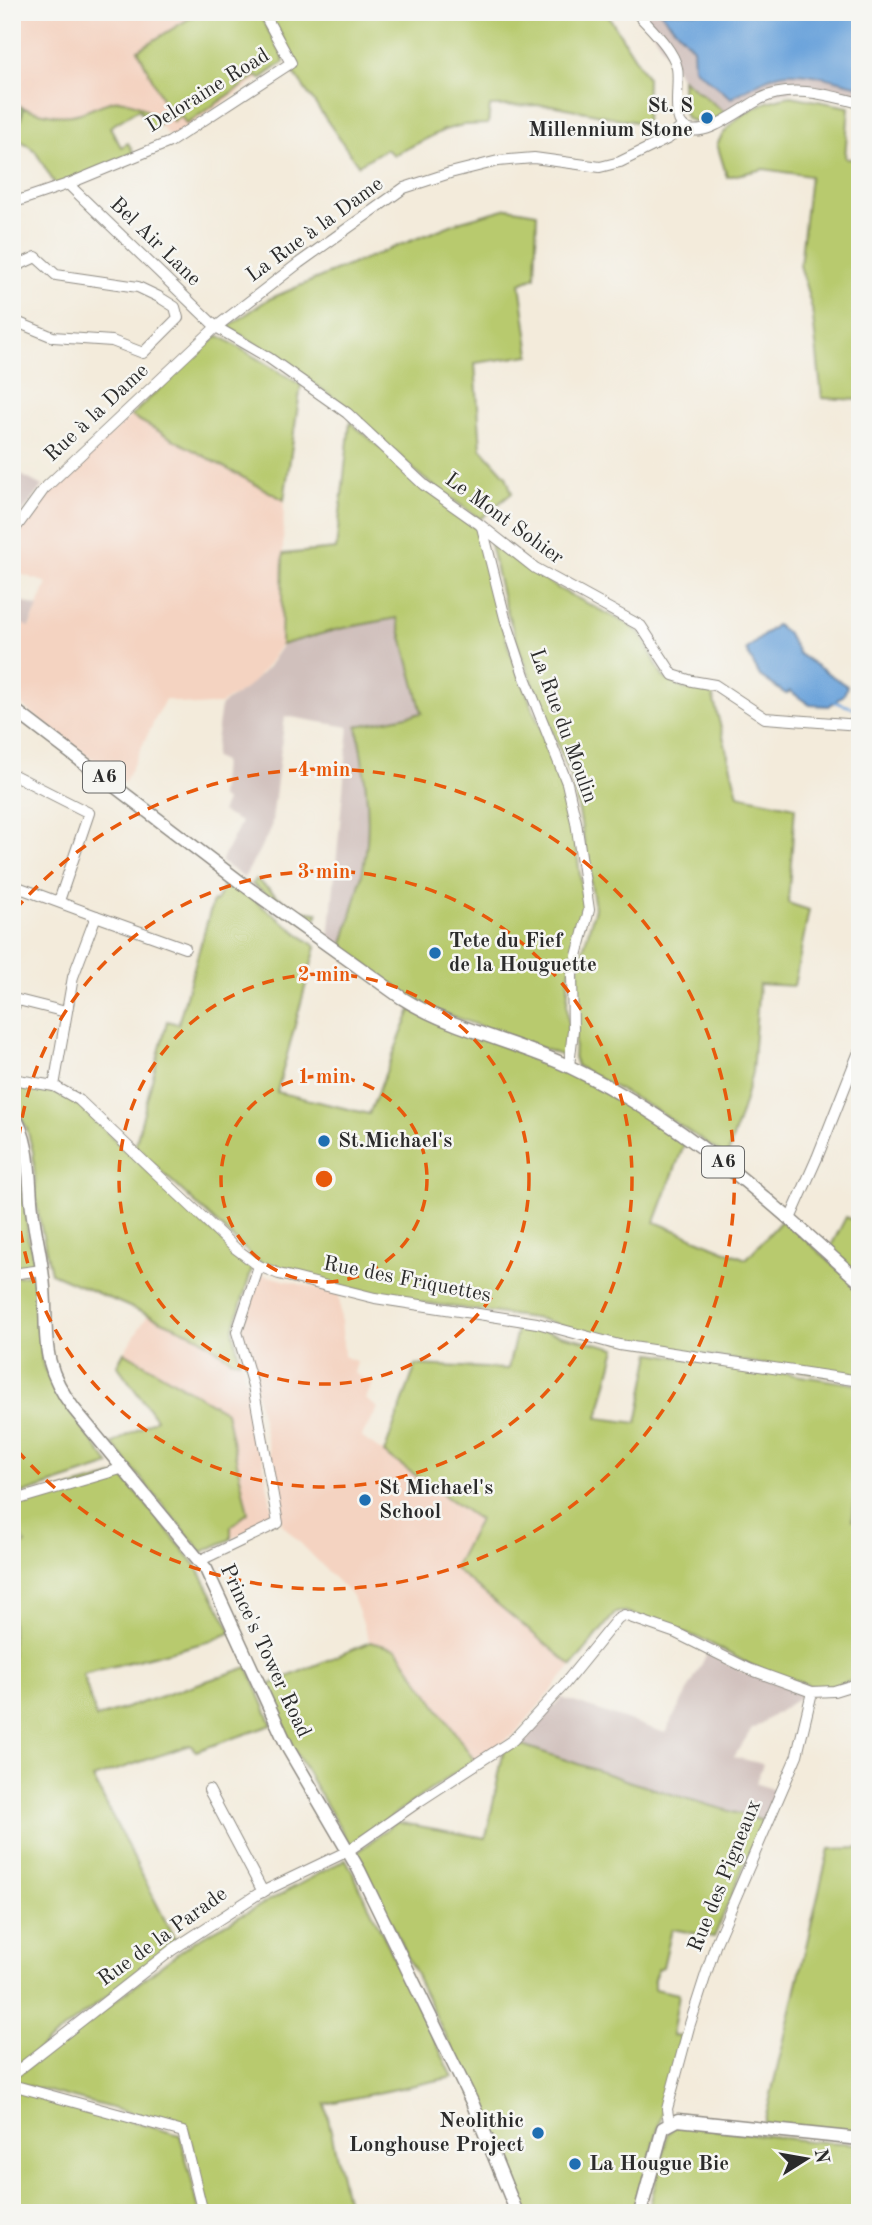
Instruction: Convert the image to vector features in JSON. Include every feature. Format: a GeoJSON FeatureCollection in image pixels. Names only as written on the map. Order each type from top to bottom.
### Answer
{"type":"FeatureCollection","features":[{"type":"Feature","properties":{"kind":"main road","name":"A6"},"geometry":{"type":"LineString","coordinates":[[12,708],[244,885],[408,1002],[569,1066],[672,1125],[715,1155],[860,1282]]}},
{"type":"Feature","properties":{"kind":"main road","name":"Prince's Tower Road"},"geometry":{"type":"LineString","coordinates":[[12,1112],[24,1138],[27,1154],[33,1223],[42,1270],[47,1359],[53,1375],[61,1392],[74,1409],[201,1560],[289,1750],[348,1851],[472,2102],[517,2213]]}},
{"type":"Feature","properties":{"kind":"main road"},"geometry":{"type":"LineString","coordinates":[[640,2213],[663,2128],[669,2123],[678,2120],[860,2139]]}},
{"type":"Feature","properties":{"kind":"street","name":"Deloraine Road"},"geometry":{"type":"LineString","coordinates":[[12,203],[68,184],[170,142],[291,63],[263,12]]}},
{"type":"Feature","properties":{"kind":"street"},"geometry":{"type":"LineString","coordinates":[[636,12],[670,53],[677,67],[677,117],[683,127],[690,130],[708,129],[762,98],[780,93],[799,91],[860,103]]}},
{"type":"Feature","properties":{"kind":"street","name":"La Rue à la Dame"},"geometry":{"type":"LineString","coordinates":[[216,327],[299,263],[404,188],[498,161],[534,158],[600,167],[620,162],[669,138],[683,127]]}},
{"type":"Feature","properties":{"kind":"street","name":"Bel Air Lane"},"geometry":{"type":"LineString","coordinates":[[68,184],[216,327]]}},
{"type":"Feature","properties":{"kind":"street"},"geometry":{"type":"LineString","coordinates":[[12,268],[36,257],[56,275],[138,287],[175,307],[178,318],[143,353],[113,341],[53,337],[12,320]]}},
{"type":"Feature","properties":{"kind":"street","name":"Le Mont Sohier"},"geometry":{"type":"LineString","coordinates":[[216,327],[269,358],[329,399],[424,485],[535,568],[641,626],[663,664],[673,675],[715,685],[765,718],[860,725]]}},
{"type":"Feature","properties":{"kind":"street","name":"Rue à la Dame"},"geometry":{"type":"LineString","coordinates":[[12,533],[44,489],[216,327]]}},
{"type":"Feature","properties":{"kind":"street","name":"La Rue du Moulin"},"geometry":{"type":"LineString","coordinates":[[482,526],[509,629],[524,675],[568,783],[576,822],[589,910],[572,975],[573,1030],[569,1066]]}},
{"type":"Feature","properties":{"kind":"street"},"geometry":{"type":"LineString","coordinates":[[12,774],[89,813],[59,901]]}},
{"type":"Feature","properties":{"kind":"street"},"geometry":{"type":"LineString","coordinates":[[12,885],[185,948]]}},
{"type":"Feature","properties":{"kind":"street"},"geometry":{"type":"LineString","coordinates":[[54,1086],[73,977],[96,916]]}},
{"type":"Feature","properties":{"kind":"street"},"geometry":{"type":"LineString","coordinates":[[12,1010],[18,1000],[66,1012]]}},
{"type":"Feature","properties":{"kind":"street"},"geometry":{"type":"LineString","coordinates":[[790,1219],[860,1049]]}},
{"type":"Feature","properties":{"kind":"street","name":"Rue des Friquettes"},"geometry":{"type":"LineString","coordinates":[[12,1079],[54,1086],[79,1100],[234,1248],[259,1266],[279,1274],[375,1298],[537,1323],[619,1345],[860,1381]]}},
{"type":"Feature","properties":{"kind":"street"},"geometry":{"type":"LineString","coordinates":[[201,1560],[278,1522],[253,1386],[237,1332],[259,1266]]}},
{"type":"Feature","properties":{"kind":"street"},"geometry":{"type":"LineString","coordinates":[[12,1274],[42,1270]]}},
{"type":"Feature","properties":{"kind":"street"},"geometry":{"type":"LineString","coordinates":[[12,1501],[124,1468]]}},
{"type":"Feature","properties":{"kind":"street","name":"Rue de la Parade"},"geometry":{"type":"LineString","coordinates":[[12,2075],[172,1950],[263,1892],[348,1851],[513,1740],[562,1687],[618,1618],[624,1615],[676,1633],[749,1669],[812,1692]]}},
{"type":"Feature","properties":{"kind":"street"},"geometry":{"type":"LineString","coordinates":[[812,1692],[834,1691],[860,1683]]}},
{"type":"Feature","properties":{"kind":"street","name":"Rue des Pigneaux"},"geometry":{"type":"LineString","coordinates":[[669,2123],[667,2109],[673,2085],[716,1943],[797,1755],[812,1692]]}},
{"type":"Feature","properties":{"kind":"street"},"geometry":{"type":"LineString","coordinates":[[209,1790],[263,1892]]}},
{"type":"Feature","properties":{"kind":"street"},"geometry":{"type":"LineString","coordinates":[[12,2085],[183,2132],[203,2213]]}},
{"type":"Feature","properties":{"kind":"shaded area"},"geometry":{"type":"Polygon","coordinates":[[[12,12],[258,12],[284,62],[173,137],[160,125],[152,130],[139,109],[110,127],[121,147],[128,143],[134,153],[56,186],[35,151],[15,136],[24,108],[12,102],[12,12]]]}},
{"type":"Feature","properties":{"kind":"shaded area"},"geometry":{"type":"Polygon","coordinates":[[[640,12],[860,12],[860,100],[807,89],[757,97],[726,113],[682,79],[640,12]]]}},
{"type":"Feature","properties":{"kind":"shaded area"},"geometry":{"type":"Polygon","coordinates":[[[131,416],[284,500],[281,645],[247,688],[220,704],[197,706],[165,699],[124,783],[12,698],[12,620],[30,626],[47,583],[12,571],[12,539],[44,495],[131,416]]]}},
{"type":"Feature","properties":{"kind":"shaded area"},"geometry":{"type":"Polygon","coordinates":[[[12,470],[42,486],[12,527],[12,470]]]}},
{"type":"Feature","properties":{"kind":"shaded area"},"geometry":{"type":"Polygon","coordinates":[[[12,597],[38,607],[29,627],[12,620],[12,597]]]}},
{"type":"Feature","properties":{"kind":"shaded area"},"geometry":{"type":"Polygon","coordinates":[[[398,618],[422,714],[366,789],[367,842],[342,948],[329,939],[349,727],[285,716],[271,829],[244,878],[221,862],[241,822],[221,812],[226,801],[220,797],[223,761],[214,757],[221,705],[245,689],[267,668],[283,644],[339,629],[398,618]]]}},
{"type":"Feature","properties":{"kind":"shaded area","name":"St Michael's School"},"geometry":{"type":"Polygon","coordinates":[[[260,1274],[339,1294],[344,1356],[357,1362],[354,1373],[373,1384],[365,1399],[378,1408],[361,1437],[480,1520],[454,1568],[572,1666],[514,1735],[474,1760],[397,1649],[370,1642],[353,1597],[282,1524],[255,1386],[241,1333],[260,1274]]]}},
{"type":"Feature","properties":{"kind":"shaded area"},"geometry":{"type":"Polygon","coordinates":[[[148,1315],[199,1337],[232,1360],[240,1361],[250,1394],[274,1519],[231,1539],[226,1412],[124,1352],[148,1315]]]}},
{"type":"Feature","properties":{"kind":"shaded area"},"geometry":{"type":"Polygon","coordinates":[[[707,1654],[745,1673],[804,1692],[751,1730],[734,1757],[763,1764],[756,1783],[776,1791],[763,1821],[634,1783],[516,1743],[562,1698],[665,1733],[707,1654]]]}},
{"type":"Feature","properties":{"kind":"green space"},"geometry":{"type":"Polygon","coordinates":[[[200,12],[258,12],[284,62],[260,79],[257,76],[186,124],[181,116],[173,122],[138,50],[200,12]]]}},
{"type":"Feature","properties":{"kind":"green space"},"geometry":{"type":"Polygon","coordinates":[[[268,12],[606,12],[647,77],[646,124],[551,105],[490,106],[488,124],[463,125],[444,130],[394,155],[386,149],[358,165],[291,69],[298,64],[268,12]]]}},
{"type":"Feature","properties":{"kind":"green space"},"geometry":{"type":"Polygon","coordinates":[[[682,79],[726,113],[704,125],[687,119],[683,111],[682,79]]]}},
{"type":"Feature","properties":{"kind":"green space"},"geometry":{"type":"Polygon","coordinates":[[[791,96],[849,107],[845,158],[860,161],[860,400],[822,398],[812,309],[800,265],[810,176],[764,169],[727,177],[717,144],[730,125],[748,111],[791,96]]]}},
{"type":"Feature","properties":{"kind":"green space"},"geometry":{"type":"Polygon","coordinates":[[[118,100],[142,107],[159,124],[152,130],[139,109],[110,127],[121,147],[128,143],[134,153],[56,186],[35,151],[15,136],[24,108],[63,116],[78,114],[118,100]]]}},
{"type":"Feature","properties":{"kind":"green space"},"geometry":{"type":"Polygon","coordinates":[[[12,102],[24,108],[15,136],[12,135],[12,102]]]}},
{"type":"Feature","properties":{"kind":"green space"},"geometry":{"type":"Polygon","coordinates":[[[508,208],[537,213],[535,277],[520,283],[530,355],[475,363],[481,448],[506,476],[512,493],[480,519],[423,478],[349,409],[282,361],[228,327],[267,300],[337,270],[461,221],[508,208]]]}},
{"type":"Feature","properties":{"kind":"green space"},"geometry":{"type":"Polygon","coordinates":[[[220,336],[301,385],[284,500],[131,416],[212,338],[220,336]]]}},
{"type":"Feature","properties":{"kind":"green space"},"geometry":{"type":"Polygon","coordinates":[[[350,422],[477,528],[509,649],[564,786],[573,821],[584,906],[569,974],[569,1035],[563,1056],[421,1005],[342,948],[360,882],[368,827],[364,769],[357,726],[422,713],[397,618],[339,629],[281,645],[283,554],[336,549],[350,422]]]}},
{"type":"Feature","properties":{"kind":"green space"},"geometry":{"type":"Polygon","coordinates":[[[489,539],[557,588],[626,623],[641,634],[663,677],[684,689],[711,689],[738,795],[795,807],[788,903],[809,910],[794,986],[759,984],[752,1072],[727,1157],[661,1113],[577,1066],[574,1059],[579,964],[595,908],[571,777],[521,654],[503,599],[489,539]]]}},
{"type":"Feature","properties":{"kind":"green space"},"geometry":{"type":"Polygon","coordinates":[[[226,879],[316,947],[277,1092],[369,1114],[411,1010],[566,1071],[670,1130],[685,1142],[655,1222],[746,1259],[783,1219],[860,1289],[860,1380],[600,1337],[540,1319],[375,1296],[265,1266],[251,1255],[135,1147],[167,1021],[178,1024],[213,901],[216,902],[226,879]]]}},
{"type":"Feature","properties":{"kind":"green space"},"geometry":{"type":"Polygon","coordinates":[[[256,879],[292,906],[318,913],[312,927],[252,884],[256,879]]]}},
{"type":"Feature","properties":{"kind":"green space"},"geometry":{"type":"Polygon","coordinates":[[[12,1086],[57,1093],[76,1103],[252,1269],[233,1330],[240,1361],[232,1360],[199,1337],[51,1273],[37,1209],[33,1152],[27,1129],[12,1099],[12,1086]]]}},
{"type":"Feature","properties":{"kind":"green space"},"geometry":{"type":"Polygon","coordinates":[[[12,1180],[24,1183],[28,1237],[35,1264],[31,1269],[12,1272],[12,1180]]]}},
{"type":"Feature","properties":{"kind":"green space"},"geometry":{"type":"Polygon","coordinates":[[[846,1217],[860,1223],[860,1276],[830,1248],[846,1217]]]}},
{"type":"Feature","properties":{"kind":"green space"},"geometry":{"type":"Polygon","coordinates":[[[31,1274],[38,1279],[42,1361],[52,1387],[110,1465],[12,1497],[12,1277],[31,1274]]]}},
{"type":"Feature","properties":{"kind":"green space"},"geometry":{"type":"Polygon","coordinates":[[[518,1325],[616,1348],[598,1418],[637,1423],[651,1353],[860,1385],[860,1466],[852,1520],[860,1522],[860,1678],[834,1686],[814,1687],[752,1666],[702,1639],[626,1612],[616,1612],[572,1666],[454,1568],[479,1520],[384,1453],[416,1365],[508,1369],[518,1325]]]}},
{"type":"Feature","properties":{"kind":"green space"},"geometry":{"type":"Polygon","coordinates":[[[124,1352],[226,1412],[248,1513],[231,1526],[231,1539],[202,1552],[112,1444],[156,1419],[117,1365],[124,1352]]]}},
{"type":"Feature","properties":{"kind":"green space"},"geometry":{"type":"Polygon","coordinates":[[[121,1474],[196,1565],[232,1632],[211,1641],[83,1674],[96,1718],[248,1667],[272,1725],[196,1751],[190,1745],[93,1778],[176,1942],[12,2070],[12,1550],[25,1544],[12,1514],[12,1504],[121,1474]]]}},
{"type":"Feature","properties":{"kind":"green space"},"geometry":{"type":"Polygon","coordinates":[[[370,1642],[397,1649],[474,1760],[350,1845],[293,1748],[266,1686],[370,1642]]]}},
{"type":"Feature","properties":{"kind":"green space"},"geometry":{"type":"Polygon","coordinates":[[[516,1743],[634,1783],[763,1821],[714,1937],[672,1929],[663,1967],[658,1969],[654,1979],[654,1989],[679,1994],[672,2035],[682,2036],[636,2213],[521,2213],[475,2098],[357,1852],[396,1822],[486,1838],[504,1749],[516,1743]]]}},
{"type":"Feature","properties":{"kind":"green space"},"geometry":{"type":"Polygon","coordinates":[[[860,1848],[860,2133],[764,2124],[829,1849],[860,1848]]]}},
{"type":"Feature","properties":{"kind":"green space"},"geometry":{"type":"Polygon","coordinates":[[[346,1859],[453,2077],[325,2104],[349,2213],[209,2213],[187,2128],[17,2083],[16,2076],[194,1941],[346,1859]]]}},
{"type":"Feature","properties":{"kind":"green space"},"geometry":{"type":"Polygon","coordinates":[[[12,2088],[180,2135],[200,2213],[12,2213],[12,2088]]]}},
{"type":"Feature","properties":{"kind":"green space"},"geometry":{"type":"Polygon","coordinates":[[[676,2126],[809,2141],[860,2144],[860,2213],[648,2213],[668,2133],[676,2126]]]}},
{"type":"Feature","properties":{"kind":"water"},"geometry":{"type":"Polygon","coordinates":[[[660,12],[860,12],[860,86],[815,75],[788,73],[766,79],[731,98],[694,68],[693,48],[660,12]]]}},
{"type":"Feature","properties":{"kind":"water"},"geometry":{"type":"Polygon","coordinates":[[[776,625],[787,633],[799,654],[847,686],[844,695],[829,706],[810,705],[790,691],[786,694],[760,676],[746,650],[776,625]]]}},
{"type":"Feature","properties":{"kind":"waterway"},"geometry":{"type":"LineString","coordinates":[[835,702],[860,710]]}},
{"type":"Feature","properties":{"kind":"place","name":"St. S Millennium Stone"},"geometry":{"type":"Point","coordinates":[707,118]}},
{"type":"Feature","properties":{"kind":"place","name":"Tete du Fief de la Houguette"},"geometry":{"type":"Point","coordinates":[435,953]}},
{"type":"Feature","properties":{"kind":"place","name":"St.Michael's"},"geometry":{"type":"Point","coordinates":[324,1141]}},
{"type":"Feature","properties":{"kind":"place","name":"St Michael's School"},"geometry":{"type":"Point","coordinates":[365,1500]}},
{"type":"Feature","properties":{"kind":"place","name":"Neolithic Longhouse Project"},"geometry":{"type":"Point","coordinates":[538,2133]}},
{"type":"Feature","properties":{"kind":"place","name":"La Hougue Bie"},"geometry":{"type":"Point","coordinates":[575,2164]}}]}
